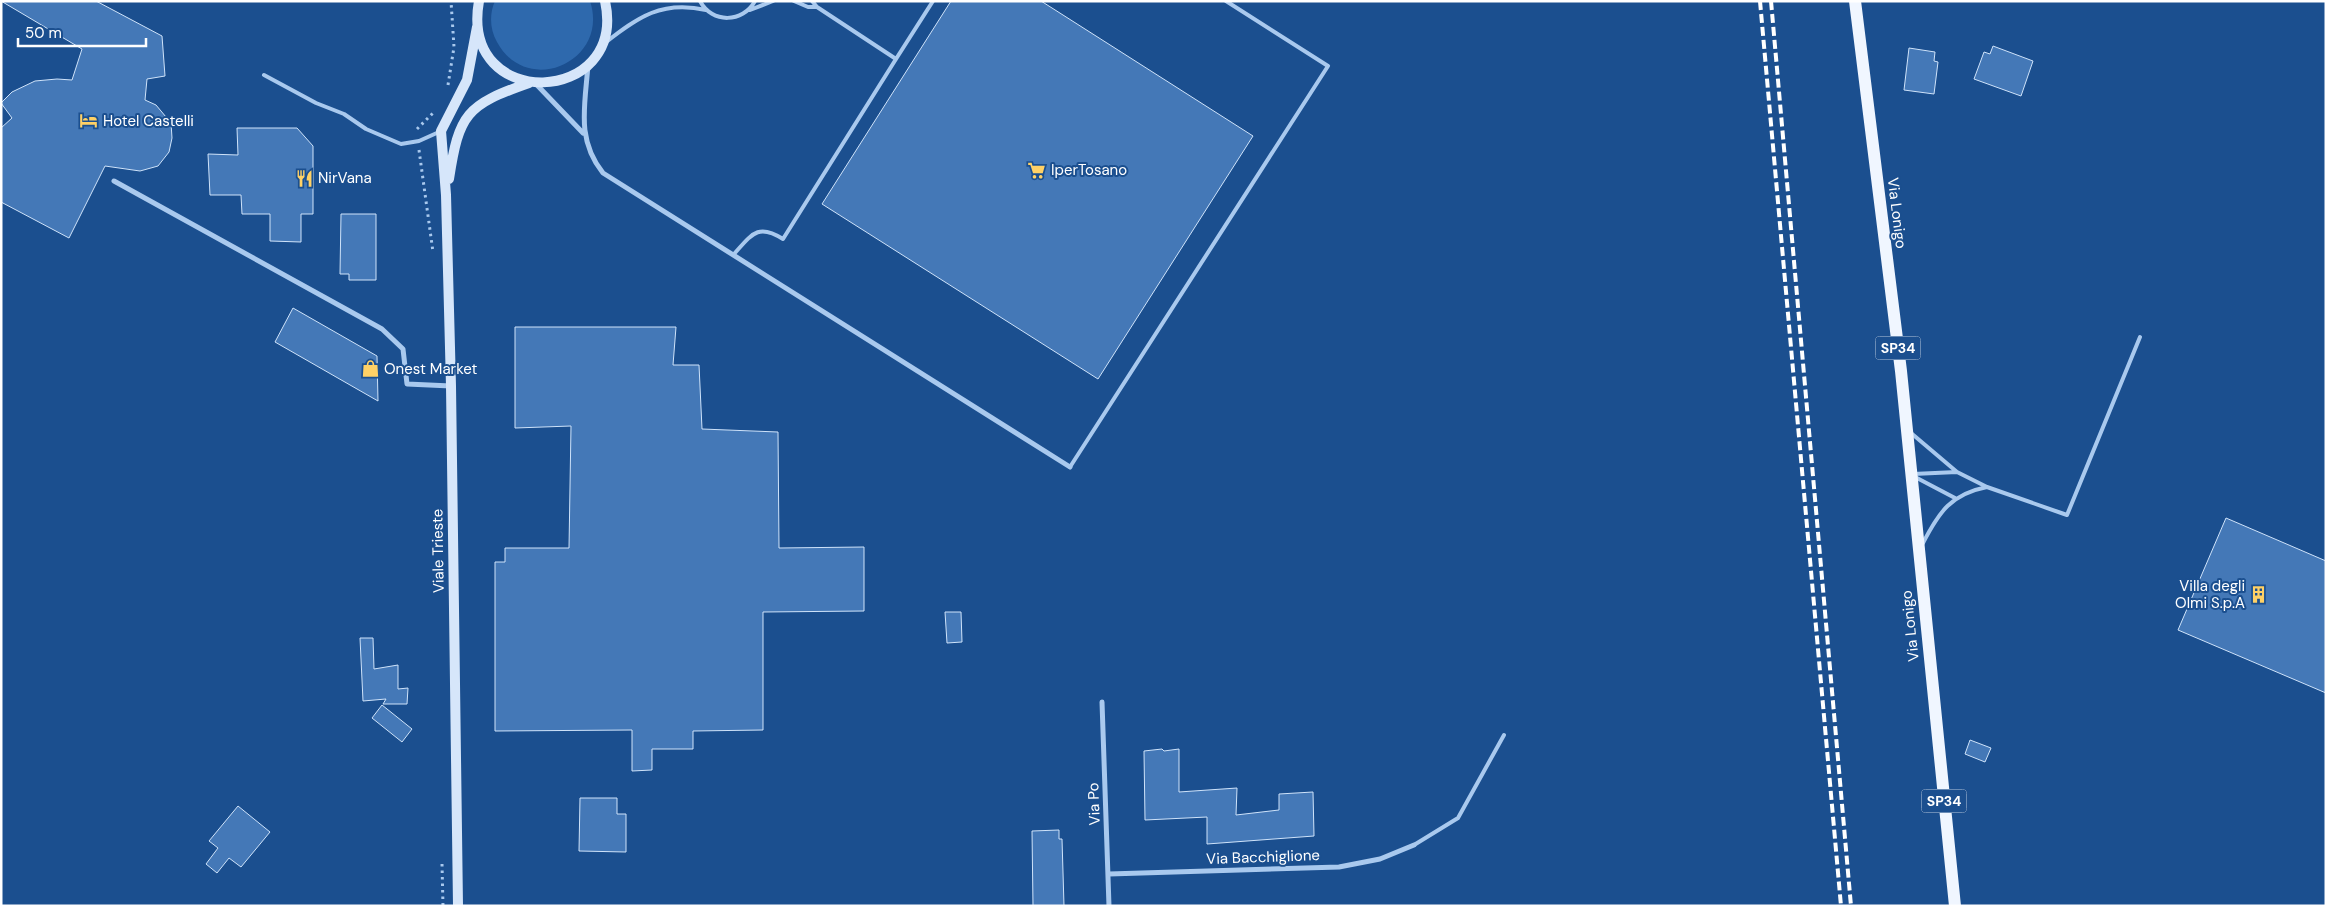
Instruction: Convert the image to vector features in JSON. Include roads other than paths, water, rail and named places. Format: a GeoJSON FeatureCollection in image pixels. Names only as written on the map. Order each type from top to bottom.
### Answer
{"type":"FeatureCollection","features":[{"type":"Feature","properties":{"kind":"main road"},"geometry":{"type":"LineString","coordinates":[[473,1],[481,42],[489,57],[500,69],[514,78],[532,83]]}},
{"type":"Feature","properties":{"kind":"main road"},"geometry":{"type":"LineString","coordinates":[[441,131],[467,80],[479,1]]}},
{"type":"Feature","properties":{"kind":"main road","name":"Viale Trieste"},"geometry":{"type":"LineString","coordinates":[[446,195],[455,140],[462,124],[473,110],[497,94],[532,83],[565,80],[588,65],[601,46],[607,23],[605,1]]}},
{"type":"Feature","properties":{"kind":"main road","name":"Via Lonigo"},"geometry":{"type":"LineString","coordinates":[[1855,1],[1907,429],[1955,906]]}},
{"type":"Feature","properties":{"kind":"main road","name":"Viale Trieste"},"geometry":{"type":"LineString","coordinates":[[441,131],[446,195],[451,386],[458,906]]}},
{"type":"Feature","properties":{"kind":"street"},"geometry":{"type":"LineString","coordinates":[[588,65],[583,133],[589,152],[603,173],[1070,467]]}},
{"type":"Feature","properties":{"kind":"street"},"geometry":{"type":"LineString","coordinates":[[532,83],[583,133]]}},
{"type":"Feature","properties":{"kind":"street"},"geometry":{"type":"LineString","coordinates":[[114,181],[382,329],[403,349],[407,384],[451,386]]}},
{"type":"Feature","properties":{"kind":"street","name":"Via Po"},"geometry":{"type":"LineString","coordinates":[[1102,702],[1109,906]]}},
{"type":"Feature","properties":{"kind":"street","name":"Via Bacchiglione"},"geometry":{"type":"LineString","coordinates":[[1109,874],[1339,867],[1380,859],[1414,845]]}},
{"type":"Feature","properties":{"kind":"lane"},"geometry":{"type":"LineString","coordinates":[[700,1],[706,10]]}},
{"type":"Feature","properties":{"kind":"lane"},"geometry":{"type":"LineString","coordinates":[[748,11],[755,1]]}},
{"type":"Feature","properties":{"kind":"lane"},"geometry":{"type":"LineString","coordinates":[[601,46],[632,22],[655,9],[690,5],[719,17],[727,18],[742,15],[773,1]]}},
{"type":"Feature","properties":{"kind":"lane"},"geometry":{"type":"LineString","coordinates":[[794,1],[817,7]]}},
{"type":"Feature","properties":{"kind":"lane"},"geometry":{"type":"LineString","coordinates":[[812,1],[817,7],[896,59]]}},
{"type":"Feature","properties":{"kind":"lane"},"geometry":{"type":"LineString","coordinates":[[734,254],[748,239],[762,231],[768,230],[783,239],[933,1]]}},
{"type":"Feature","properties":{"kind":"lane"},"geometry":{"type":"LineString","coordinates":[[1070,467],[1328,66],[1226,1]]}},
{"type":"Feature","properties":{"kind":"lane"},"geometry":{"type":"LineString","coordinates":[[264,75],[316,103],[344,114],[366,129],[401,144],[419,141],[441,131]]}},
{"type":"Feature","properties":{"kind":"lane"},"geometry":{"type":"LineString","coordinates":[[1907,429],[1957,472],[1987,487],[2067,515],[2140,337]]}},
{"type":"Feature","properties":{"kind":"lane"},"geometry":{"type":"LineString","coordinates":[[1911,475],[1957,472]]}},
{"type":"Feature","properties":{"kind":"lane"},"geometry":{"type":"LineString","coordinates":[[1911,475],[1955,498]]}},
{"type":"Feature","properties":{"kind":"lane"},"geometry":{"type":"LineString","coordinates":[[1918,552],[1938,516],[1955,498],[1987,487]]}},
{"type":"Feature","properties":{"kind":"lane"},"geometry":{"type":"LineString","coordinates":[[1414,845],[1458,818],[1504,735]]}},
{"type":"Feature","properties":{"kind":"railway"},"geometry":{"type":"LineString","coordinates":[[1760,1],[1841,906]]}},
{"type":"Feature","properties":{"kind":"railway"},"geometry":{"type":"LineString","coordinates":[[1771,1],[1851,906]]}},
{"type":"Feature","properties":{"kind":"place","name":"Hotel Castelli"},"geometry":{"type":"Point","coordinates":[89,121]}},
{"type":"Feature","properties":{"kind":"place","name":"IperTosano"},"geometry":{"type":"Point","coordinates":[1037,170]}},
{"type":"Feature","properties":{"kind":"place","name":"NirVana"},"geometry":{"type":"Point","coordinates":[304,178]}},
{"type":"Feature","properties":{"kind":"place","name":"Onest Market"},"geometry":{"type":"Point","coordinates":[370,369]}},
{"type":"Feature","properties":{"kind":"place","name":"Villa degli Olmi S.p.A"},"geometry":{"type":"Point","coordinates":[2259,595]}}]}
